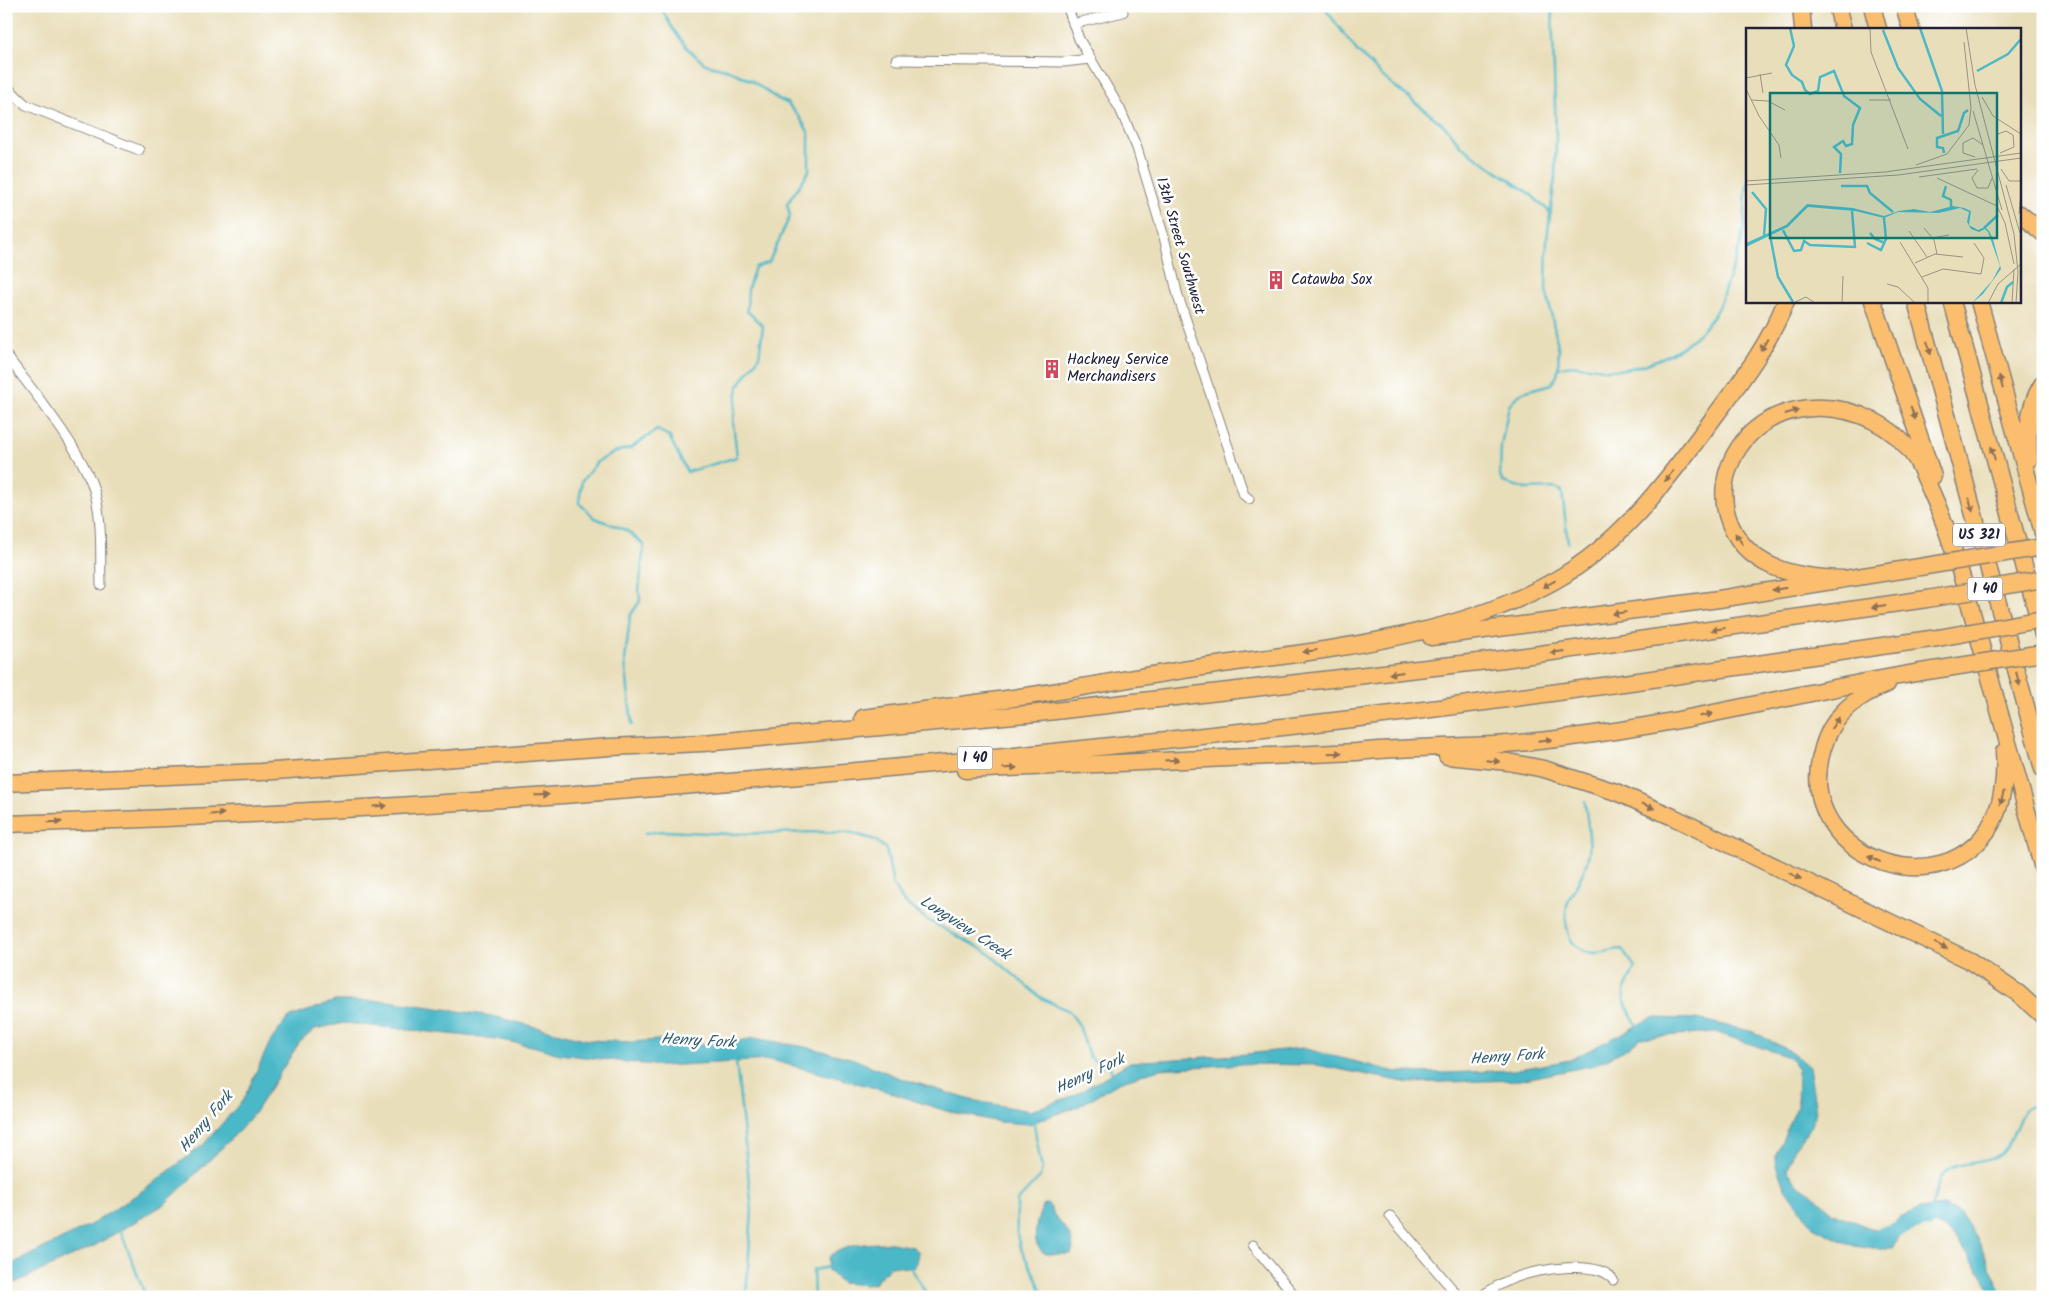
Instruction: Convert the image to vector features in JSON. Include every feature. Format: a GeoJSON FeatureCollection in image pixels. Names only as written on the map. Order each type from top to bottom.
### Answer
{"type":"FeatureCollection","features":[{"type":"Feature","properties":{"kind":"highway"},"geometry":{"type":"LineString","coordinates":[[1801,6],[1803,28]]}},
{"type":"Feature","properties":{"kind":"highway"},"geometry":{"type":"LineString","coordinates":[[1837,6],[1843,28]]}},
{"type":"Feature","properties":{"kind":"highway"},"geometry":{"type":"LineString","coordinates":[[1872,6],[1878,28]]}},
{"type":"Feature","properties":{"kind":"highway"},"geometry":{"type":"LineString","coordinates":[[1902,6],[1906,28]]}},
{"type":"Feature","properties":{"kind":"highway"},"geometry":{"type":"LineString","coordinates":[[1902,6],[1911,28]]}},
{"type":"Feature","properties":{"kind":"highway"},"geometry":{"type":"LineString","coordinates":[[2022,216],[2043,233]]}},
{"type":"Feature","properties":{"kind":"highway"},"geometry":{"type":"LineString","coordinates":[[1342,646],[1445,625],[1479,615],[1552,582],[1598,550],[1622,531],[1674,472],[1746,375],[1765,344],[1786,302]]}},
{"type":"Feature","properties":{"kind":"highway"},"geometry":{"type":"LineString","coordinates":[[1873,302],[1925,449],[1941,501],[1948,536],[1991,681],[2043,870]]}},
{"type":"Feature","properties":{"kind":"highway","name":"US 321"},"geometry":{"type":"LineString","coordinates":[[1916,302],[2043,769]]}},
{"type":"Feature","properties":{"kind":"highway","name":"US 321"},"geometry":{"type":"LineString","coordinates":[[1952,302],[2043,635]]}},
{"type":"Feature","properties":{"kind":"highway"},"geometry":{"type":"LineString","coordinates":[[1979,302],[2043,533]]}},
{"type":"Feature","properties":{"kind":"highway"},"geometry":{"type":"LineString","coordinates":[[2037,513],[2028,458],[2028,432],[2031,408],[2043,383]]}},
{"type":"Feature","properties":{"kind":"highway"},"geometry":{"type":"LineString","coordinates":[[1845,579],[1809,577],[1774,568],[1750,553],[1740,543],[1730,523],[1724,491],[1729,466],[1749,435],[1778,416],[1805,409],[1834,408],[1859,414],[1886,428],[1905,444],[1916,459],[1948,536]]}},
{"type":"Feature","properties":{"kind":"highway"},"geometry":{"type":"LineString","coordinates":[[610,747],[682,738],[814,726],[1040,694],[1342,646],[1591,616],[1845,579],[2043,547]]}},
{"type":"Feature","properties":{"kind":"highway","name":"I 40"},"geometry":{"type":"LineString","coordinates":[[6,783],[260,772],[610,747],[703,743],[1038,713],[1337,680],[1504,659],[1927,599],[2043,579]]}},
{"type":"Feature","properties":{"kind":"highway","name":"I 40"},"geometry":{"type":"LineString","coordinates":[[6,824],[337,808],[634,789],[1173,739],[1391,714],[1938,638],[2043,619]]}},
{"type":"Feature","properties":{"kind":"highway"},"geometry":{"type":"LineString","coordinates":[[892,766],[916,772],[1357,752],[1388,748],[1469,746],[1579,736],[1687,719],[1841,686],[2043,653]]}},
{"type":"Feature","properties":{"kind":"highway"},"geometry":{"type":"LineString","coordinates":[[1915,673],[1907,678],[1874,689],[1842,713],[1824,742],[1819,768],[1819,786],[1824,805],[1832,822],[1843,836],[1865,855],[1883,863],[1902,868],[1936,865],[1963,854],[1979,840],[1995,818],[2004,792],[2005,763],[1991,681]]}},
{"type":"Feature","properties":{"kind":"highway"},"geometry":{"type":"LineString","coordinates":[[1357,752],[1436,755],[1516,764],[1572,777],[1616,792],[1673,817],[1948,949],[2006,984],[2043,1016]]}},
{"type":"Feature","properties":{"kind":"street","name":"13th Street Southwest"},"geometry":{"type":"LineString","coordinates":[[1067,6],[1090,59],[1120,109],[1137,148],[1164,237],[1178,296],[1244,495],[1249,500]]}},
{"type":"Feature","properties":{"kind":"street"},"geometry":{"type":"LineString","coordinates":[[1074,24],[1123,12]]}},
{"type":"Feature","properties":{"kind":"street"},"geometry":{"type":"LineString","coordinates":[[896,60],[1064,62],[1090,59]]}},
{"type":"Feature","properties":{"kind":"street"},"geometry":{"type":"LineString","coordinates":[[6,86],[26,105],[139,150]]}},
{"type":"Feature","properties":{"kind":"street"},"geometry":{"type":"LineString","coordinates":[[6,355],[61,431],[90,479],[98,511],[101,585]]}},
{"type":"Feature","properties":{"kind":"street"},"geometry":{"type":"LineString","coordinates":[[1390,1216],[1459,1297]]}},
{"type":"Feature","properties":{"kind":"street"},"geometry":{"type":"LineString","coordinates":[[1253,1245],[1296,1297]]}},
{"type":"Feature","properties":{"kind":"street"},"geometry":{"type":"LineString","coordinates":[[1480,1297],[1515,1277],[1549,1270],[1593,1269],[1605,1272],[1613,1280]]}},
{"type":"Feature","properties":{"kind":"water"},"geometry":{"type":"Polygon","coordinates":[[[335,1001],[387,1001],[492,1016],[588,1040],[632,1042],[670,1039],[694,1044],[723,1044],[754,1038],[811,1048],[854,1059],[897,1077],[971,1100],[1030,1111],[1075,1095],[1130,1062],[1236,1055],[1302,1048],[1396,1072],[1446,1073],[1514,1070],[1570,1060],[1652,1018],[1697,1019],[1754,1032],[1790,1051],[1809,1066],[1816,1112],[1809,1130],[1793,1150],[1788,1170],[1796,1183],[1812,1194],[1833,1213],[1875,1230],[1889,1229],[1900,1218],[1920,1209],[1942,1206],[1960,1213],[1978,1240],[2004,1297],[1994,1297],[1961,1246],[1945,1229],[1938,1226],[1903,1226],[1893,1248],[1873,1248],[1848,1244],[1813,1227],[1784,1187],[1776,1165],[1776,1154],[1797,1107],[1798,1069],[1789,1057],[1715,1032],[1640,1038],[1628,1048],[1595,1065],[1520,1080],[1409,1083],[1317,1065],[1244,1064],[1159,1069],[1122,1081],[1079,1106],[1029,1124],[999,1122],[946,1111],[879,1089],[771,1060],[661,1066],[559,1054],[496,1039],[344,1023],[315,1029],[299,1043],[255,1112],[239,1131],[165,1204],[94,1246],[6,1287],[6,1267],[92,1224],[148,1187],[203,1145],[243,1100],[270,1042],[288,1018],[335,1001]]]}},
{"type":"Feature","properties":{"kind":"water"},"geometry":{"type":"Polygon","coordinates":[[[1044,1204],[1049,1206],[1071,1238],[1073,1248],[1071,1254],[1046,1254],[1040,1250],[1037,1244],[1036,1230],[1044,1204]]]}},
{"type":"Feature","properties":{"kind":"water"},"geometry":{"type":"Polygon","coordinates":[[[892,1243],[913,1247],[919,1252],[915,1267],[890,1266],[875,1283],[866,1285],[842,1283],[828,1271],[829,1257],[836,1252],[851,1246],[892,1243]]]}},
{"type":"Feature","properties":{"kind":"waterway","name":"Longview Creek"},"geometry":{"type":"LineString","coordinates":[[632,725],[625,661],[630,616],[640,601],[639,590],[644,545],[626,530],[595,518],[579,503],[582,481],[597,462],[615,452],[631,448],[657,430],[669,436],[687,472],[737,457],[733,422],[738,386],[759,357],[763,326],[747,311],[748,289],[755,267],[769,262],[790,216],[787,204],[809,171],[809,133],[800,118],[787,103],[776,98],[752,81],[726,69],[705,64],[688,49],[672,28],[660,6]]}},
{"type":"Feature","properties":{"kind":"waterway"},"geometry":{"type":"LineString","coordinates":[[1323,6],[1357,51],[1383,77],[1446,127],[1461,146],[1530,194],[1551,213]]}},
{"type":"Feature","properties":{"kind":"waterway"},"geometry":{"type":"LineString","coordinates":[[1552,6],[1556,138],[1555,177],[1547,239],[1546,289],[1559,351],[1558,369],[1557,376],[1551,384],[1523,392],[1509,406],[1501,445],[1500,476],[1503,482],[1526,489],[1555,488],[1562,491],[1568,543]]}},
{"type":"Feature","properties":{"kind":"waterway"},"geometry":{"type":"LineString","coordinates":[[1558,369],[1563,366],[1610,370],[1632,368],[1675,351],[1700,332],[1719,306],[1738,254],[1745,220],[1746,192]]}},
{"type":"Feature","properties":{"kind":"waterway"},"geometry":{"type":"LineString","coordinates":[[1585,801],[1589,852],[1582,874],[1569,901],[1566,911],[1566,922],[1570,939],[1581,950],[1595,953],[1622,949],[1635,967],[1624,991],[1624,1000],[1637,1027]]}},
{"type":"Feature","properties":{"kind":"waterway","name":"Longview Creek"},"geometry":{"type":"LineString","coordinates":[[645,833],[665,831],[728,834],[823,832],[852,833],[875,840],[886,849],[893,885],[904,902],[926,919],[987,952],[1041,998],[1069,1011],[1079,1025],[1089,1056],[1100,1065],[1110,1067],[1112,1074]]}},
{"type":"Feature","properties":{"kind":"waterway"},"geometry":{"type":"LineString","coordinates":[[736,1061],[752,1210],[746,1297]]}},
{"type":"Feature","properties":{"kind":"waterway"},"geometry":{"type":"LineString","coordinates":[[1930,1209],[1940,1180],[1948,1170],[1955,1166],[1995,1157],[2010,1142],[2019,1119],[2026,1108],[2043,1103]]}},
{"type":"Feature","properties":{"kind":"waterway"},"geometry":{"type":"LineString","coordinates":[[1033,1119],[1042,1170],[1040,1177],[1017,1201],[1017,1232],[1019,1244],[1043,1297]]}},
{"type":"Feature","properties":{"kind":"waterway","name":"Henry Fork"},"geometry":{"type":"LineString","coordinates":[[1883,1234],[1923,1220],[1928,1221]]}},
{"type":"Feature","properties":{"kind":"waterway"},"geometry":{"type":"LineString","coordinates":[[120,1229],[146,1297]]}},
{"type":"Feature","properties":{"kind":"waterway"},"geometry":{"type":"LineString","coordinates":[[910,1266],[928,1297]]}},
{"type":"Feature","properties":{"kind":"waterway"},"geometry":{"type":"LineString","coordinates":[[814,1297],[813,1270],[829,1267]]}},
{"type":"Feature","properties":{"kind":"place","name":"Catawba Sox"},"geometry":{"type":"Point","coordinates":[1276,280]}},
{"type":"Feature","properties":{"kind":"place","name":"Hackney Service Merchandisers"},"geometry":{"type":"Point","coordinates":[1052,369]}}]}
